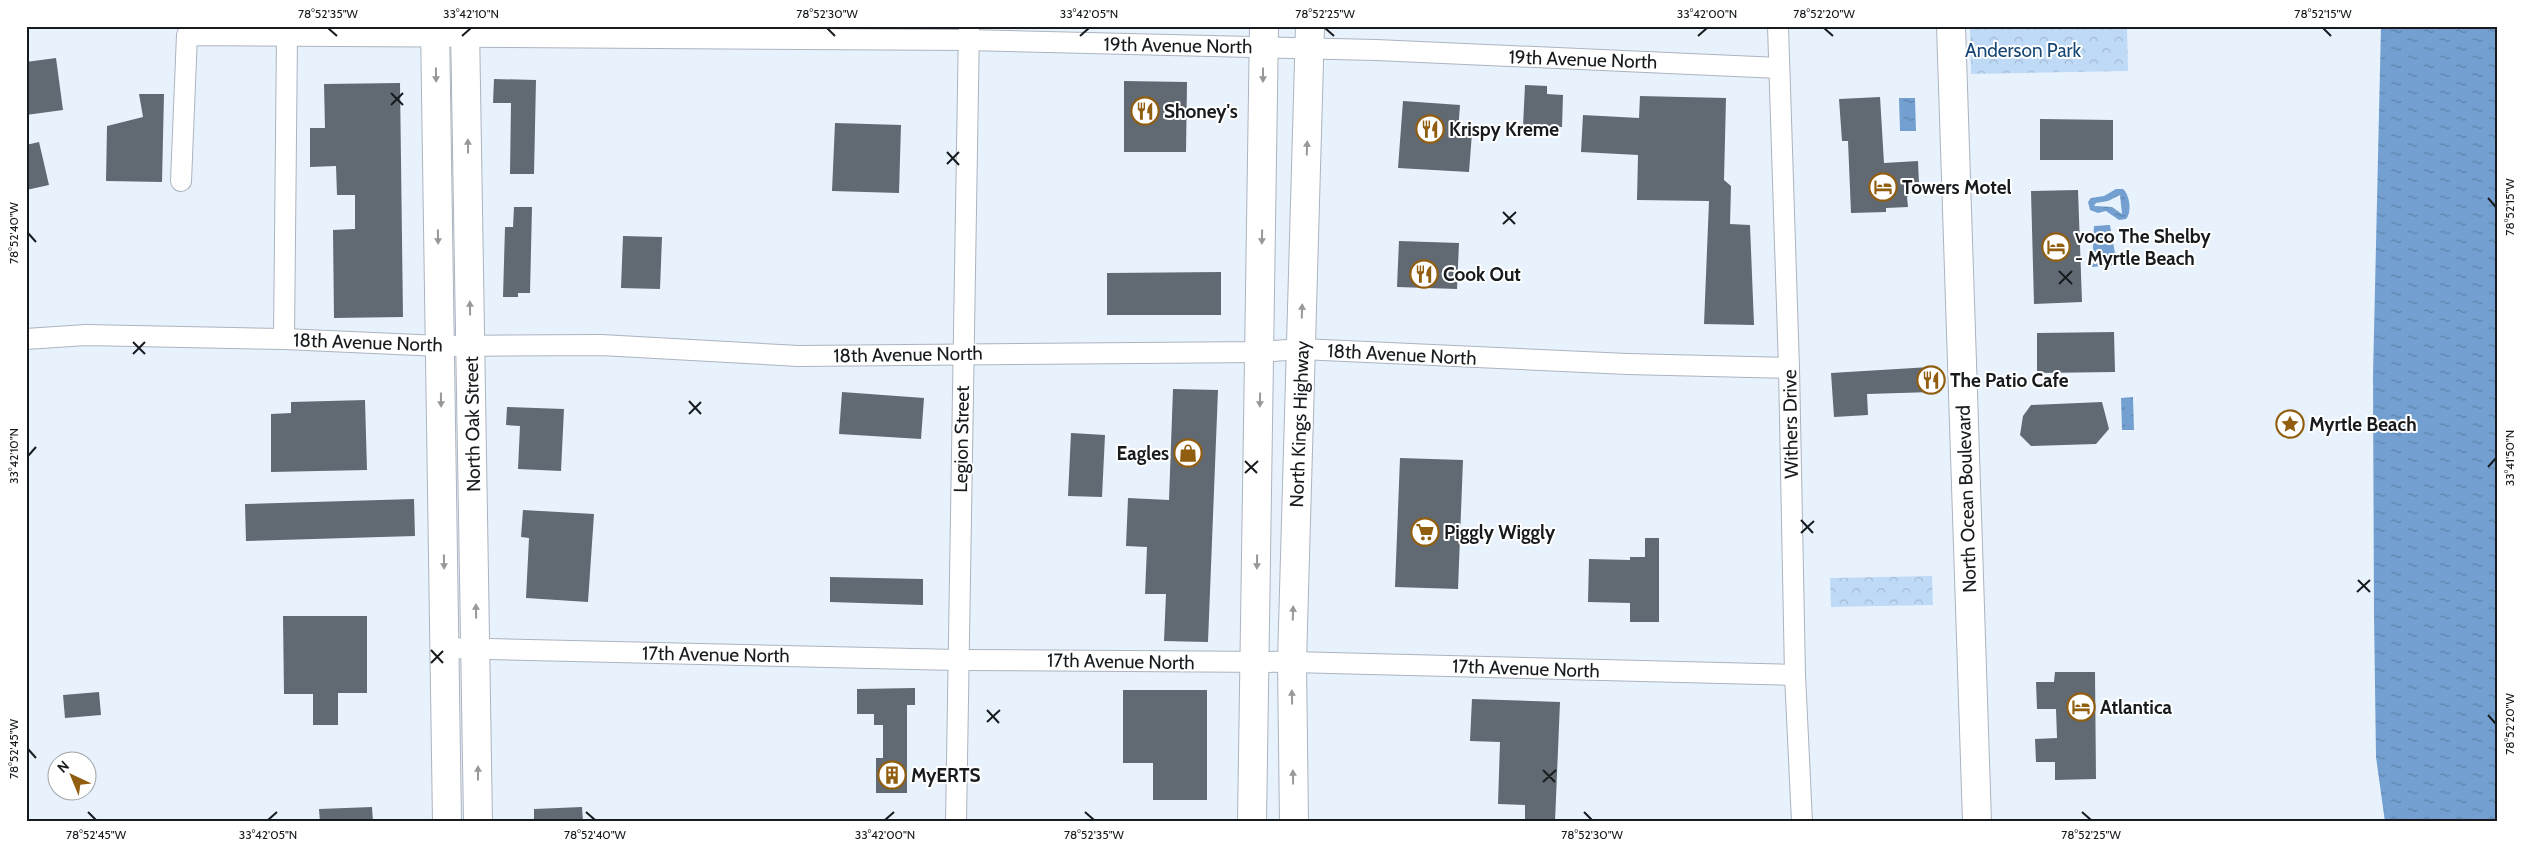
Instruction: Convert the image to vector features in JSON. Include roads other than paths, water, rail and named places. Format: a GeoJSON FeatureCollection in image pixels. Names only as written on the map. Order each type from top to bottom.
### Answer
{"type":"FeatureCollection","features":[{"type":"Feature","properties":{"kind":"main road","name":"North Ocean Boulevard"},"geometry":{"type":"LineString","coordinates":[[1951,26],[1977,822]]}},
{"type":"Feature","properties":{"kind":"main road","name":"North Oak Street"},"geometry":{"type":"LineString","coordinates":[[465,31],[478,822]]}},
{"type":"Feature","properties":{"kind":"main road","name":"North Oak Street"},"geometry":{"type":"LineString","coordinates":[[435,32],[446,648],[447,822]]}},
{"type":"Feature","properties":{"kind":"main road","name":"North Kings Highway"},"geometry":{"type":"LineString","coordinates":[[1252,822],[1261,352],[1264,37]]}},
{"type":"Feature","properties":{"kind":"main road","name":"North Kings Highway"},"geometry":{"type":"LineString","coordinates":[[1294,822],[1292,662],[1310,37]]}},
{"type":"Feature","properties":{"kind":"street","name":"Withers Drive"},"geometry":{"type":"LineString","coordinates":[[1778,26],[1789,368],[1795,675],[1802,822]]}},
{"type":"Feature","properties":{"kind":"street","name":"19th Avenue North"},"geometry":{"type":"LineString","coordinates":[[182,181],[187,34],[287,35],[465,31],[969,33],[1310,37],[1779,68]]}},
{"type":"Feature","properties":{"kind":"street","name":"Legion Street"},"geometry":{"type":"LineString","coordinates":[[956,822],[962,354],[969,33]]}},
{"type":"Feature","properties":{"kind":"street"},"geometry":{"type":"LineString","coordinates":[[284,339],[287,35]]}},
{"type":"Feature","properties":{"kind":"street","name":"18th Avenue North"},"geometry":{"type":"LineString","coordinates":[[26,340],[86,335],[284,339],[440,346],[601,346],[798,356],[1261,352],[1301,349],[1617,364],[1789,368]]}},
{"type":"Feature","properties":{"kind":"street","name":"17th Avenue North"},"geometry":{"type":"LineString","coordinates":[[446,648],[957,660],[1292,662],[1795,675]]}},
{"type":"Feature","properties":{"kind":"water"},"geometry":{"type":"Polygon","coordinates":[[[2381,26],[2498,26],[2498,822],[2385,822],[2376,757],[2374,616],[2373,376],[2381,26]]]}},
{"type":"Feature","properties":{"kind":"water"},"geometry":{"type":"Polygon","coordinates":[[[1899,98],[1915,98],[1916,131],[1900,131],[1899,98]]]}},
{"type":"Feature","properties":{"kind":"water"},"geometry":{"type":"Polygon","coordinates":[[[2116,189],[2123,189],[2129,204],[2129,213],[2126,219],[2119,220],[2106,211],[2098,213],[2090,210],[2088,202],[2091,198],[2104,196],[2116,189]],[[2120,195],[2108,201],[2096,203],[2094,206],[2112,207],[2122,214],[2120,195]]]}},
{"type":"Feature","properties":{"kind":"water"},"geometry":{"type":"Polygon","coordinates":[[[2110,225],[2117,265],[2092,267],[2094,226],[2110,225]]]}},
{"type":"Feature","properties":{"kind":"water"},"geometry":{"type":"Polygon","coordinates":[[[2133,397],[2134,430],[2122,430],[2121,398],[2133,397]]]}},
{"type":"Feature","properties":{"kind":"place","name":"Shoney's"},"geometry":{"type":"Point","coordinates":[1145,111]}},
{"type":"Feature","properties":{"kind":"place","name":"Krispy Kreme"},"geometry":{"type":"Point","coordinates":[1430,129]}},
{"type":"Feature","properties":{"kind":"place","name":"Towers Motel"},"geometry":{"type":"Point","coordinates":[1883,187]}},
{"type":"Feature","properties":{"kind":"place","name":"voco The Shelby - Myrtle Beach"},"geometry":{"type":"Point","coordinates":[2056,247]}},
{"type":"Feature","properties":{"kind":"place","name":"Cook Out"},"geometry":{"type":"Point","coordinates":[1424,274]}},
{"type":"Feature","properties":{"kind":"place","name":"The Patio Cafe"},"geometry":{"type":"Point","coordinates":[1931,380]}},
{"type":"Feature","properties":{"kind":"place","name":"Myrtle Beach"},"geometry":{"type":"Point","coordinates":[2290,424]}},
{"type":"Feature","properties":{"kind":"place","name":"Eagles"},"geometry":{"type":"Point","coordinates":[1188,453]}},
{"type":"Feature","properties":{"kind":"place","name":"Piggly Wiggly"},"geometry":{"type":"Point","coordinates":[1425,532]}},
{"type":"Feature","properties":{"kind":"place","name":"Atlantica"},"geometry":{"type":"Point","coordinates":[2081,707]}},
{"type":"Feature","properties":{"kind":"place","name":"MyERTS"},"geometry":{"type":"Point","coordinates":[892,775]}},
{"type":"Feature","properties":{"kind":"park label","name":"Anderson Park"},"geometry":{"type":"Point","coordinates":[2023,50]}}]}
